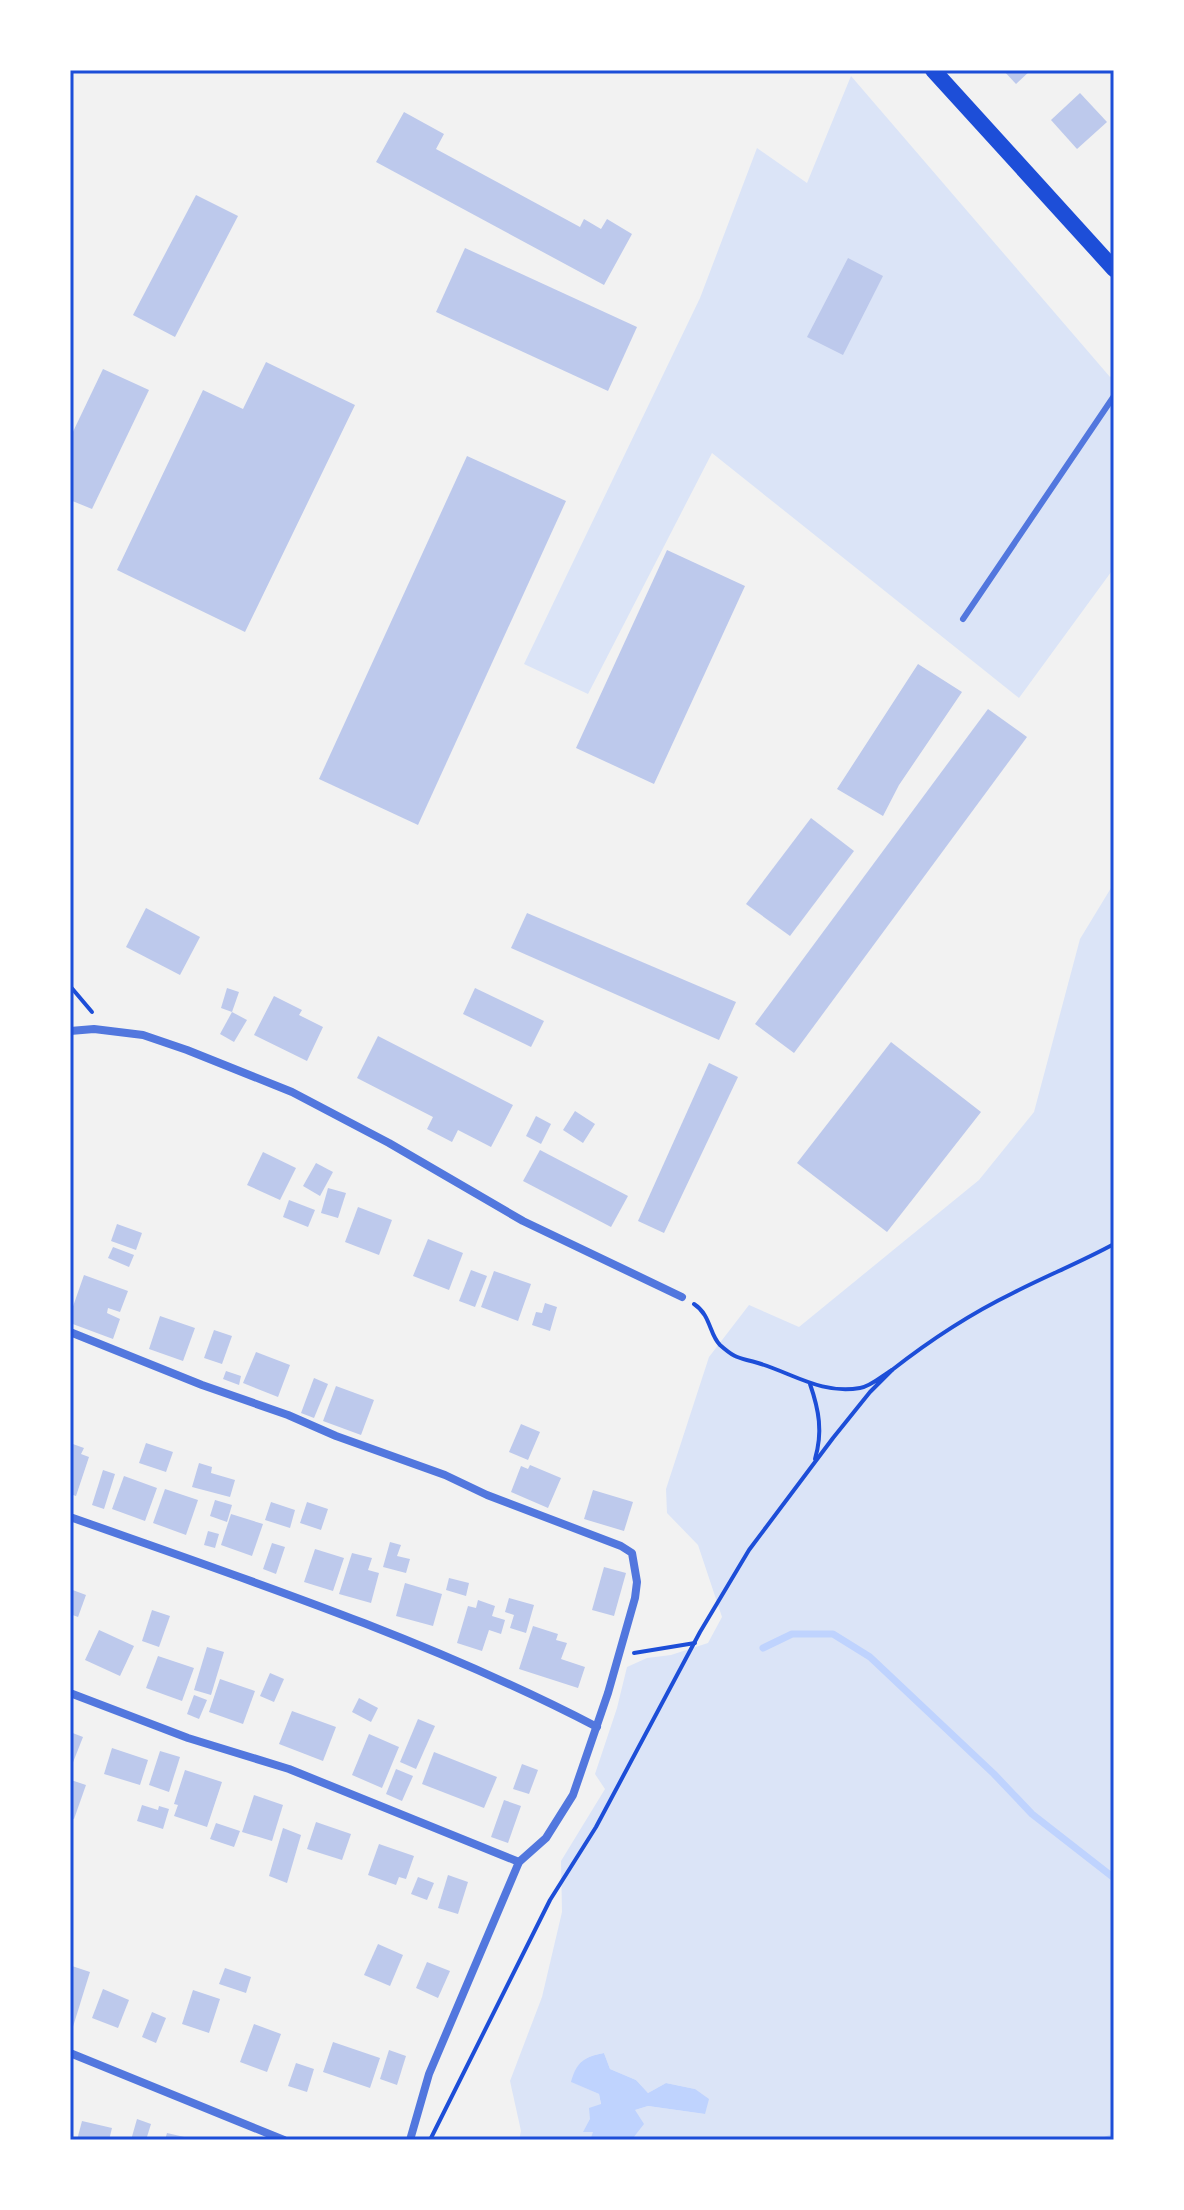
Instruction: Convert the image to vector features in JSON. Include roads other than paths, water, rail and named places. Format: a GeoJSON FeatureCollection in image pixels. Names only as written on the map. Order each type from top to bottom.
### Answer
{"type":"FeatureCollection","features":[{"type":"Feature","properties":{"kind":"main road"},"geometry":{"type":"LineString","coordinates":[[933,70],[1114,269]]}},
{"type":"Feature","properties":{"kind":"street"},"geometry":{"type":"LineString","coordinates":[[70,1031],[94,1029],[155,1038],[292,1092],[389,1143],[523,1221],[682,1297]]}},
{"type":"Feature","properties":{"kind":"street"},"geometry":{"type":"LineString","coordinates":[[70,1332],[202,1385],[445,1475],[632,1553],[637,1582],[635,1598],[597,1727],[573,1795],[546,1838],[519,1862],[429,2074],[410,2140]]}},
{"type":"Feature","properties":{"kind":"street"},"geometry":{"type":"LineString","coordinates":[[70,1517],[250,1580],[349,1619],[548,1702],[597,1727]]}},
{"type":"Feature","properties":{"kind":"street"},"geometry":{"type":"LineString","coordinates":[[70,1693],[188,1738],[289,1769],[519,1862]]}},
{"type":"Feature","properties":{"kind":"street"},"geometry":{"type":"LineString","coordinates":[[70,2053],[284,2140]]}},
{"type":"Feature","properties":{"kind":"lane"},"geometry":{"type":"LineString","coordinates":[[963,619],[1114,396]]}},
{"type":"Feature","properties":{"kind":"water"},"geometry":{"type":"Polygon","coordinates":[[[604,2053],[610,2069],[636,2080],[648,2093],[666,2083],[695,2089],[709,2099],[705,2114],[648,2106],[635,2110],[644,2124],[633,2138],[590,2140],[593,2132],[583,2132],[590,2119],[589,2108],[601,2104],[599,2094],[571,2082],[582,2061],[604,2053]]]}},
{"type":"Feature","properties":{"kind":"waterway"},"geometry":{"type":"LineString","coordinates":[[763,1648],[792,1634],[833,1634],[870,1657],[1032,1814],[1114,1878]]}},
{"type":"Feature","properties":{"kind":"waterway"},"geometry":{"type":"LineString","coordinates":[[1106,2140],[1114,2137]]}}]}
